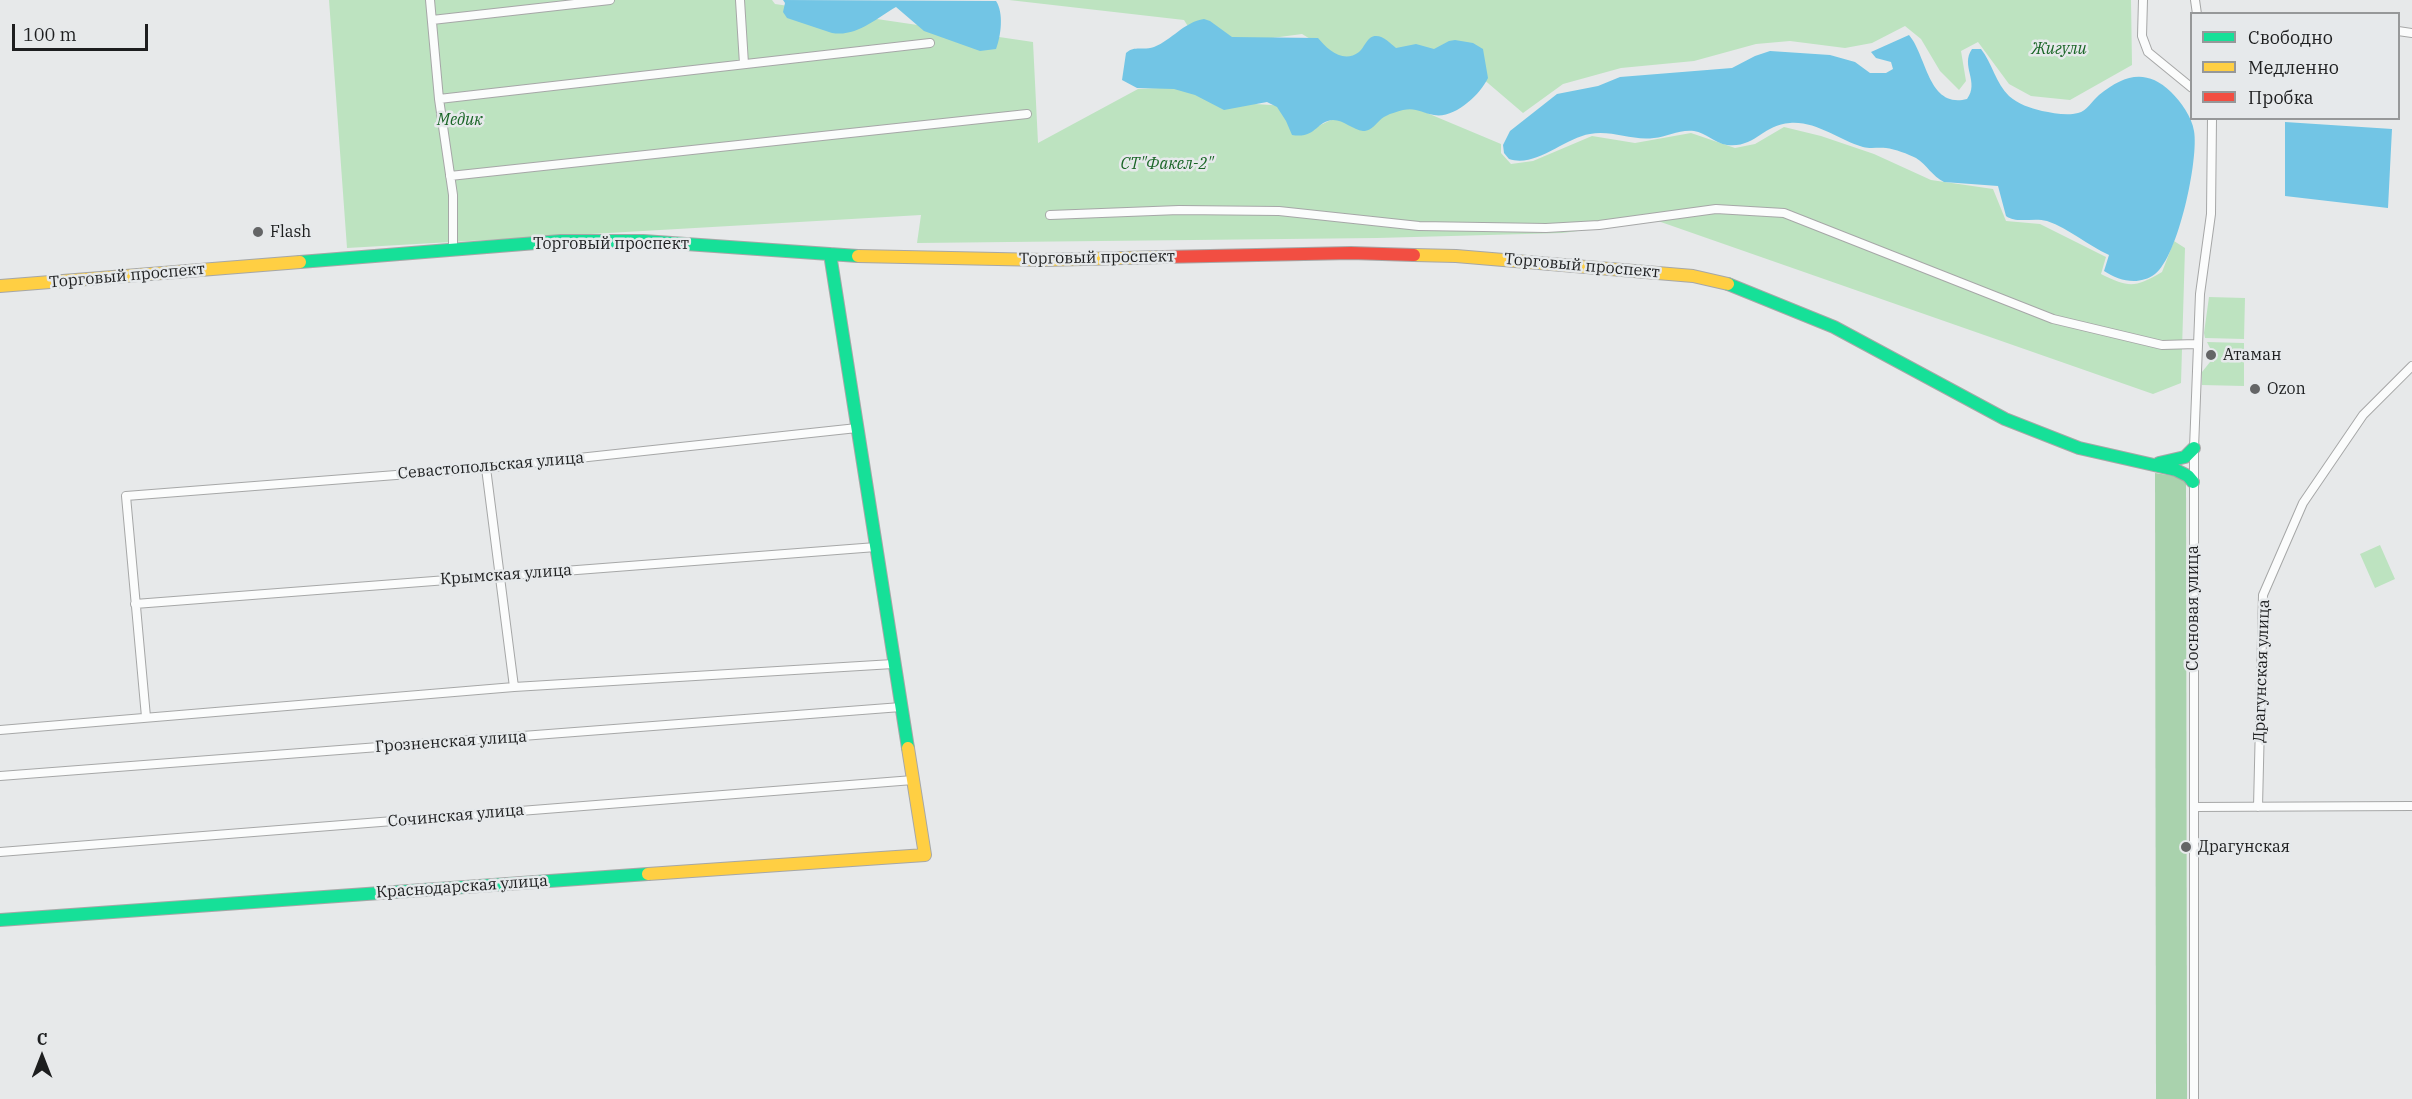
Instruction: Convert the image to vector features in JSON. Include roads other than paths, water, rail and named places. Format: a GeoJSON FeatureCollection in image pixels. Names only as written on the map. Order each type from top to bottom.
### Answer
{"type":"FeatureCollection","features":[{"type":"Feature","properties":{"kind":"street"},"geometry":{"type":"LineString","coordinates":[[430,0],[450,176],[454,221],[453,249]]}},
{"type":"Feature","properties":{"kind":"street"},"geometry":{"type":"LineString","coordinates":[[432,20],[610,0]]}},
{"type":"Feature","properties":{"kind":"street"},"geometry":{"type":"LineString","coordinates":[[740,0],[744,64]]}},
{"type":"Feature","properties":{"kind":"street"},"geometry":{"type":"LineString","coordinates":[[2143,0],[2142,36],[2148,52],[2190,86]]}},
{"type":"Feature","properties":{"kind":"street"},"geometry":{"type":"LineString","coordinates":[[440,99],[930,43]]}},
{"type":"Feature","properties":{"kind":"street"},"geometry":{"type":"LineString","coordinates":[[450,176],[1027,114]]}},
{"type":"Feature","properties":{"kind":"street","name":"Сосновая улица"},"geometry":{"type":"LineString","coordinates":[[2194,1099],[2193,482],[2196,344],[2211,214],[2212,120]]}},
{"type":"Feature","properties":{"kind":"street"},"geometry":{"type":"LineString","coordinates":[[1050,215],[1179,210],[1279,211],[1419,226],[1546,228],[1599,225],[1716,209],[1784,213],[2053,319],[2162,345],[2196,344]]}},
{"type":"Feature","properties":{"kind":"street","name":"Торговый проспект"},"geometry":{"type":"LineString","coordinates":[[0,286],[561,241],[643,241],[889,258],[1044,260],[1350,253],[1467,257],[1693,276],[1738,286],[1834,327],[2005,419],[2079,448],[2176,470],[2188,476],[2193,482]]}},
{"type":"Feature","properties":{"kind":"street"},"geometry":{"type":"LineString","coordinates":[[830,254],[912,780]]}},
{"type":"Feature","properties":{"kind":"street","name":"Драгунская улица"},"geometry":{"type":"LineString","coordinates":[[2258,807],[2263,595],[2302,504],[2363,415],[2412,366]]}},
{"type":"Feature","properties":{"kind":"street","name":"Севастопольская улица"},"geometry":{"type":"LineString","coordinates":[[135,604],[126,496],[486,468],[857,428]]}},
{"type":"Feature","properties":{"kind":"street"},"geometry":{"type":"LineString","coordinates":[[2155,464],[2185,457],[2194,448]]}},
{"type":"Feature","properties":{"kind":"street"},"geometry":{"type":"LineString","coordinates":[[486,468],[513,687]]}},
{"type":"Feature","properties":{"kind":"street","name":"Крымская улица"},"geometry":{"type":"LineString","coordinates":[[135,604],[876,547]]}},
{"type":"Feature","properties":{"kind":"street"},"geometry":{"type":"LineString","coordinates":[[135,604],[146,717]]}},
{"type":"Feature","properties":{"kind":"street"},"geometry":{"type":"LineString","coordinates":[[0,730],[513,687],[893,664]]}},
{"type":"Feature","properties":{"kind":"street","name":"Грозненская улица"},"geometry":{"type":"LineString","coordinates":[[0,776],[901,707]]}},
{"type":"Feature","properties":{"kind":"street","name":"Сочинская улица"},"geometry":{"type":"LineString","coordinates":[[0,852],[912,780]]}},
{"type":"Feature","properties":{"kind":"street","name":"Краснодарская улица"},"geometry":{"type":"LineString","coordinates":[[0,920],[925,855],[912,780]]}},
{"type":"Feature","properties":{"kind":"street"},"geometry":{"type":"LineString","coordinates":[[2194,807],[2412,806]]}},
{"type":"Feature","properties":{"kind":"water"},"geometry":{"type":"Polygon","coordinates":[[[783,0],[996,1],[1001,18],[999,38],[996,49],[980,51],[924,31],[896,7],[858,30],[841,34],[832,33],[787,18],[783,12],[785,3],[783,0]]]}},
{"type":"Feature","properties":{"kind":"water"},"geometry":{"type":"Polygon","coordinates":[[[1204,19],[1232,37],[1318,38],[1326,47],[1341,56],[1359,52],[1373,36],[1385,39],[1396,48],[1416,44],[1434,49],[1455,40],[1473,43],[1483,49],[1488,78],[1473,98],[1458,110],[1450,113],[1434,115],[1415,110],[1403,110],[1388,115],[1367,131],[1333,120],[1300,136],[1292,135],[1277,107],[1267,102],[1224,110],[1195,95],[1174,89],[1137,88],[1122,80],[1126,53],[1133,49],[1154,47],[1184,27],[1204,19]]]}},
{"type":"Feature","properties":{"kind":"water"},"geometry":{"type":"Polygon","coordinates":[[[1909,35],[1936,89],[1944,96],[1954,100],[1967,99],[1972,86],[1969,55],[1972,49],[1981,49],[2009,96],[2024,105],[2042,111],[2065,114],[2081,112],[2108,88],[2126,79],[2144,77],[2162,84],[2179,100],[2191,120],[2195,144],[2185,207],[2172,248],[2163,264],[2149,278],[2136,281],[2123,280],[2104,271],[2109,255],[2063,228],[2047,221],[2015,220],[2006,216],[1998,186],[1944,182],[1920,161],[1909,155],[1890,149],[1863,147],[1800,123],[1780,125],[1737,145],[1723,144],[1694,131],[1646,139],[1598,133],[1580,137],[1529,159],[1519,161],[1509,159],[1504,153],[1503,145],[1510,131],[1557,94],[1598,86],[1620,77],[1732,68],[1770,51],[1830,55],[1855,62],[1870,73],[1886,73],[1893,69],[1891,62],[1876,58],[1871,52],[1909,35]]]}},
{"type":"Feature","properties":{"kind":"water"},"geometry":{"type":"Polygon","coordinates":[[[2285,122],[2392,129],[2388,208],[2285,196],[2285,122]]]}},
{"type":"Feature","properties":{"kind":"place","name":"Flash"},"geometry":{"type":"Point","coordinates":[258,232]}},
{"type":"Feature","properties":{"kind":"place","name":"Атаман"},"geometry":{"type":"Point","coordinates":[2211,355]}},
{"type":"Feature","properties":{"kind":"place","name":"Ozon"},"geometry":{"type":"Point","coordinates":[2255,389]}},
{"type":"Feature","properties":{"kind":"place","name":"Драгунская"},"geometry":{"type":"Point","coordinates":[2186,847]}},
{"type":"Feature","properties":{"kind":"park label","name":"Жигули"},"geometry":{"type":"Point","coordinates":[2059,49]}},
{"type":"Feature","properties":{"kind":"park label","name":"Медик"},"geometry":{"type":"Point","coordinates":[460,120]}},
{"type":"Feature","properties":{"kind":"park label","name":"СТ\"Факел-2\""},"geometry":{"type":"Point","coordinates":[1167,164]}}]}
